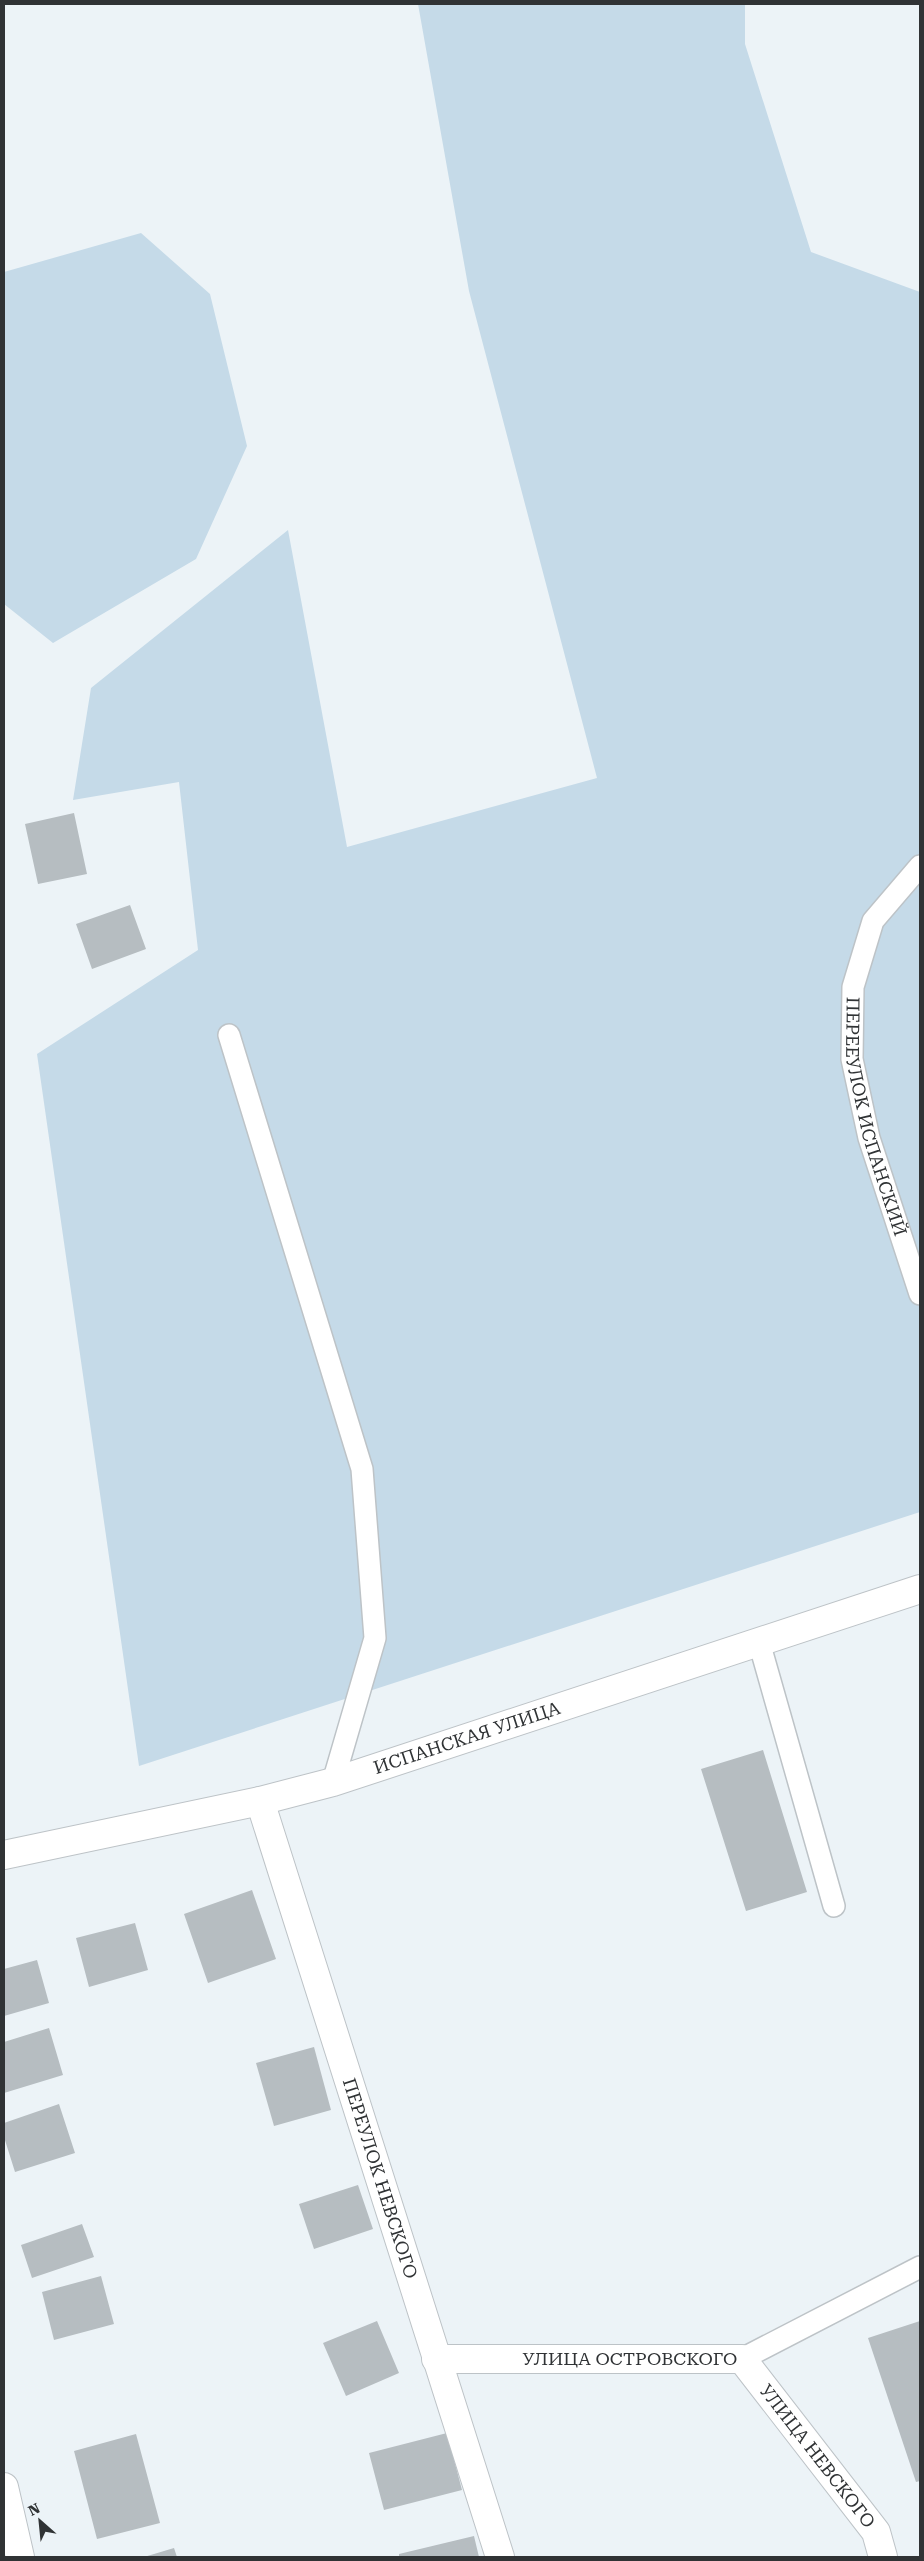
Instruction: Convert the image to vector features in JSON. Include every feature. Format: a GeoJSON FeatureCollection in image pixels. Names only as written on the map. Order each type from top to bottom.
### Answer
{"type":"FeatureCollection","features":[{"type":"Feature","properties":{"kind":"street","name":"ИСПАНСКАЯ УЛИЦА"},"geometry":{"type":"LineString","coordinates":[[4,1855],[260,1801],[333,1782],[920,1589]]}},
{"type":"Feature","properties":{"kind":"street","name":"ПЕРЕУЛОК НЕВСКОГО"},"geometry":{"type":"LineString","coordinates":[[260,1801],[500,2557]]}},
{"type":"Feature","properties":{"kind":"street","name":"УЛИЦА ОСТРОВСКОГО"},"geometry":{"type":"LineString","coordinates":[[436,2359],[742,2359]]}},
{"type":"Feature","properties":{"kind":"street","name":"УЛИЦА НЕВСКОГО"},"geometry":{"type":"LineString","coordinates":[[742,2359],[876,2532],[882,2557]]}},
{"type":"Feature","properties":{"kind":"street"},"geometry":{"type":"LineString","coordinates":[[4,2487],[20,2557]]}},
{"type":"Feature","properties":{"kind":"lane","name":"ПЕРЕЕУЛОК ИСПАНСКИЙ"},"geometry":{"type":"LineString","coordinates":[[920,866],[873,921],[853,986],[852,1050],[868,1138],[920,1294]]}},
{"type":"Feature","properties":{"kind":"lane"},"geometry":{"type":"LineString","coordinates":[[229,1035],[362,1469],[375,1638],[333,1782]]}},
{"type":"Feature","properties":{"kind":"lane"},"geometry":{"type":"LineString","coordinates":[[759,1642],[834,1906]]}},
{"type":"Feature","properties":{"kind":"lane","name":"УЛИЦА ОСТРОВСКОГО"},"geometry":{"type":"LineString","coordinates":[[742,2359],[920,2267]]}},
{"type":"Feature","properties":{"kind":"shaded area"},"geometry":{"type":"Polygon","coordinates":[[[418,4],[745,4],[745,44],[811,252],[920,292],[920,1512],[139,1766],[37,1054],[198,950],[179,782],[73,800],[91,688],[288,530],[347,847],[597,778],[469,291],[418,4]]]}},
{"type":"Feature","properties":{"kind":"shaded area"},"geometry":{"type":"Polygon","coordinates":[[[141,233],[210,294],[247,446],[196,559],[53,643],[4,604],[4,272],[141,233]]]}},
{"type":"Feature","properties":{"kind":"building"},"geometry":{"type":"Polygon","coordinates":[[[74,813],[87,874],[38,884],[25,824],[74,813]]]}},
{"type":"Feature","properties":{"kind":"building"},"geometry":{"type":"Polygon","coordinates":[[[130,905],[146,949],[92,969],[76,924],[130,905]]]}},
{"type":"Feature","properties":{"kind":"building"},"geometry":{"type":"Polygon","coordinates":[[[763,1750],[807,1892],[746,1911],[701,1769],[763,1750]]]}},
{"type":"Feature","properties":{"kind":"building"},"geometry":{"type":"Polygon","coordinates":[[[252,1890],[276,1959],[208,1983],[184,1914],[252,1890]]]}},
{"type":"Feature","properties":{"kind":"building"},"geometry":{"type":"Polygon","coordinates":[[[135,1923],[148,1970],[89,1987],[76,1938],[135,1923]]]}},
{"type":"Feature","properties":{"kind":"building"},"geometry":{"type":"Polygon","coordinates":[[[37,1960],[49,2003],[4,2016],[4,1969],[37,1960]]]}},
{"type":"Feature","properties":{"kind":"building"},"geometry":{"type":"Polygon","coordinates":[[[49,2028],[63,2075],[4,2093],[4,2042],[49,2028]]]}},
{"type":"Feature","properties":{"kind":"building"},"geometry":{"type":"Polygon","coordinates":[[[314,2047],[331,2110],[274,2126],[256,2063],[314,2047]]]}},
{"type":"Feature","properties":{"kind":"building"},"geometry":{"type":"Polygon","coordinates":[[[59,2104],[75,2153],[15,2172],[4,2137],[4,2123],[59,2104]]]}},
{"type":"Feature","properties":{"kind":"building"},"geometry":{"type":"Polygon","coordinates":[[[358,2185],[373,2229],[314,2249],[299,2204],[358,2185]]]}},
{"type":"Feature","properties":{"kind":"building"},"geometry":{"type":"Polygon","coordinates":[[[82,2224],[94,2257],[32,2278],[21,2245],[82,2224]]]}},
{"type":"Feature","properties":{"kind":"building"},"geometry":{"type":"Polygon","coordinates":[[[101,2276],[114,2324],[54,2340],[42,2292],[101,2276]]]}},
{"type":"Feature","properties":{"kind":"building"},"geometry":{"type":"Polygon","coordinates":[[[377,2321],[399,2373],[346,2396],[323,2343],[377,2321]]]}},
{"type":"Feature","properties":{"kind":"building"},"geometry":{"type":"Polygon","coordinates":[[[920,2321],[920,2481],[916,2482],[868,2338],[920,2321]]]}},
{"type":"Feature","properties":{"kind":"building"},"geometry":{"type":"Polygon","coordinates":[[[447,2433],[462,2490],[384,2510],[369,2453],[447,2433]]]}},
{"type":"Feature","properties":{"kind":"building"},"geometry":{"type":"Polygon","coordinates":[[[136,2434],[160,2523],[97,2539],[74,2451],[136,2434]]]}},
{"type":"Feature","properties":{"kind":"building"},"geometry":{"type":"Polygon","coordinates":[[[474,2536],[479,2557],[399,2557],[399,2554],[474,2536]]]}},
{"type":"Feature","properties":{"kind":"building"},"geometry":{"type":"Polygon","coordinates":[[[174,2548],[177,2557],[144,2557],[174,2548]]]}}]}
